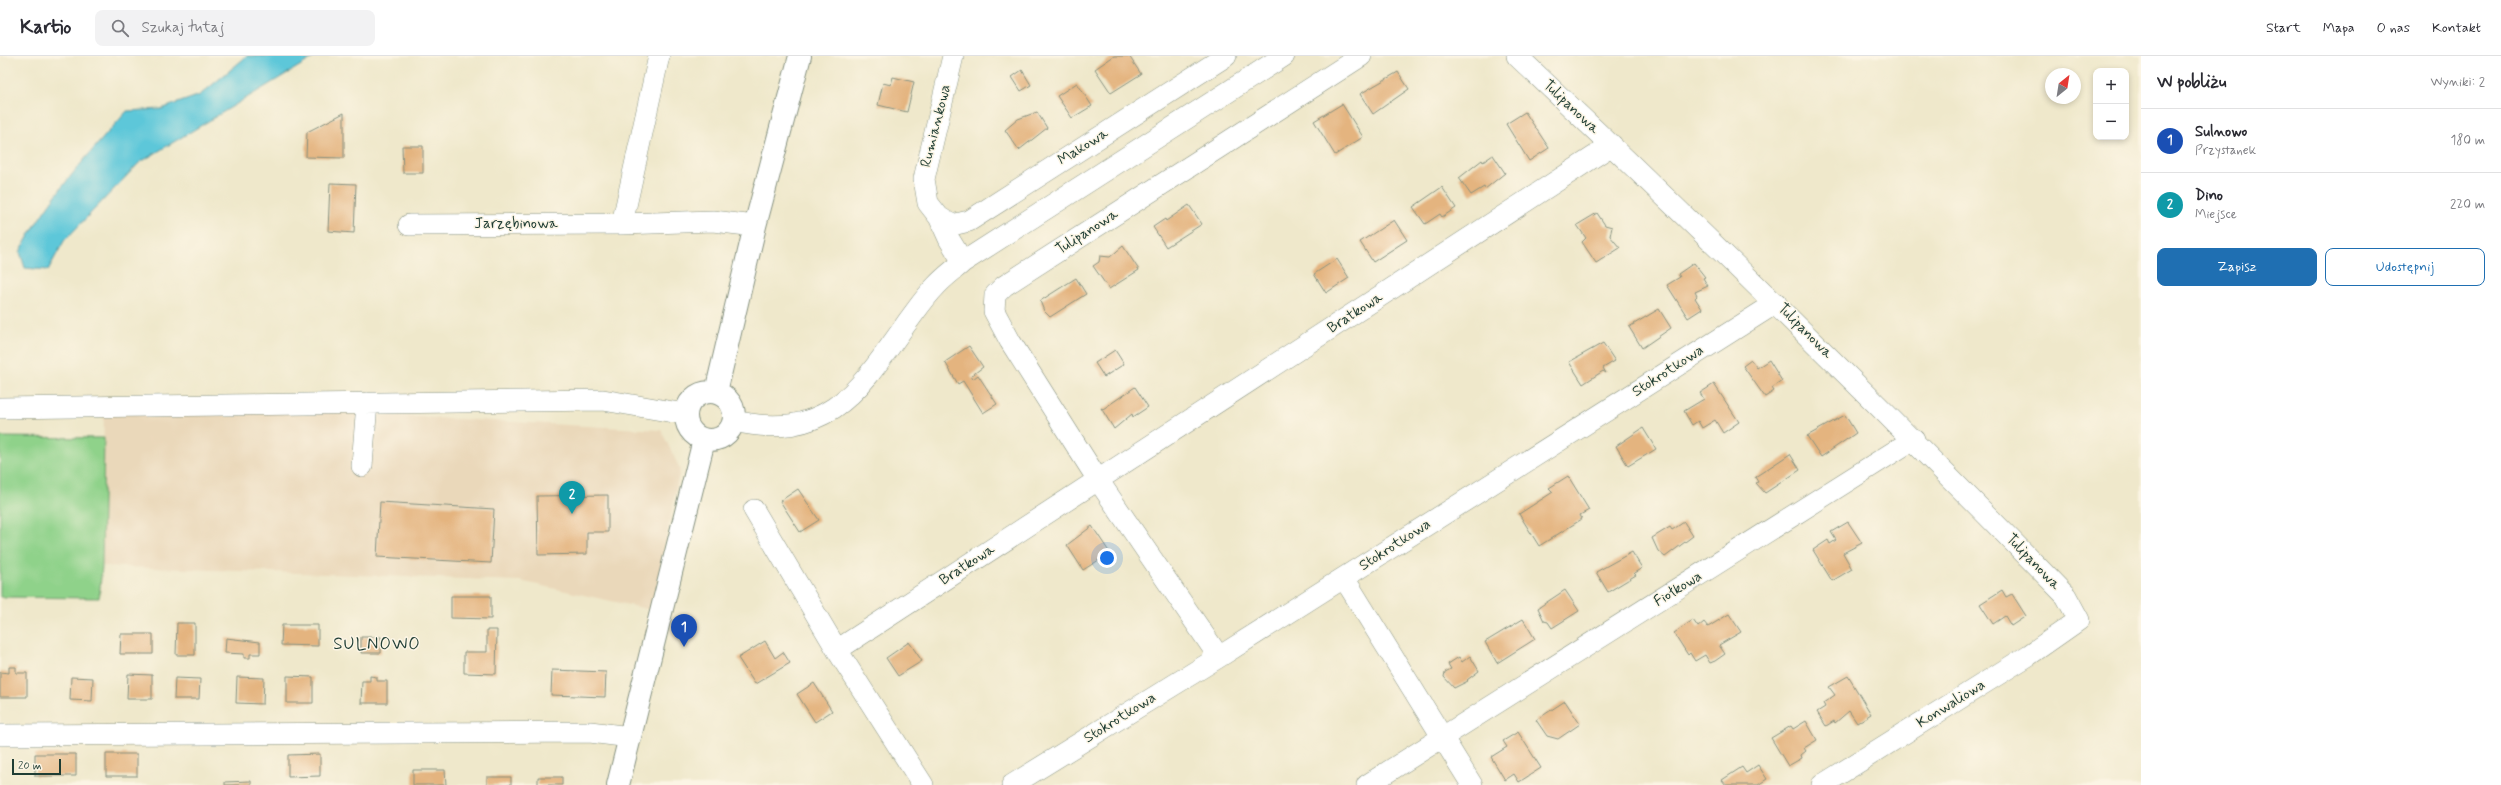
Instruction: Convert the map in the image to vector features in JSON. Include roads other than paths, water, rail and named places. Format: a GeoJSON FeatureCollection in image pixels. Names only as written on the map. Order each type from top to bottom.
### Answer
{"type":"FeatureCollection","features":[{"type":"Feature","properties":{"kind":"main road"},"geometry":{"type":"LineString","coordinates":[[716,392],[755,226],[800,56]]}},
{"type":"Feature","properties":{"kind":"main road"},"geometry":{"type":"LineString","coordinates":[[716,392],[729,400],[735,413],[734,421],[732,428],[723,437],[712,441],[704,440],[692,433],[686,421],[685,414],[688,406],[700,394],[716,392]]}},
{"type":"Feature","properties":{"kind":"main road"},"geometry":{"type":"LineString","coordinates":[[618,785],[704,440]]}},
{"type":"Feature","properties":{"kind":"street"},"geometry":{"type":"LineString","coordinates":[[622,224],[659,56]]}},
{"type":"Feature","properties":{"kind":"street","name":"Rumiankowa"},"geometry":{"type":"LineString","coordinates":[[953,56],[924,179],[928,203],[939,217],[949,239],[964,262]]}},
{"type":"Feature","properties":{"kind":"street","name":"Makowa"},"geometry":{"type":"LineString","coordinates":[[939,217],[952,225],[969,221],[1226,56]]}},
{"type":"Feature","properties":{"kind":"street"},"geometry":{"type":"LineString","coordinates":[[734,421],[762,426],[795,425],[823,414],[846,400],[866,381],[935,286],[964,262],[1284,56]]}},
{"type":"Feature","properties":{"kind":"street","name":"Tulipanowa"},"geometry":{"type":"LineString","coordinates":[[1098,480],[1010,341],[994,311],[995,295],[1004,286],[1361,56]]}},
{"type":"Feature","properties":{"kind":"street","name":"Tulipanowa"},"geometry":{"type":"LineString","coordinates":[[1516,56],[1612,145],[1914,439],[2066,596],[2079,620]]}},
{"type":"Feature","properties":{"kind":"street","name":"Bratkowa"},"geometry":{"type":"LineString","coordinates":[[837,650],[1612,145]]}},
{"type":"Feature","properties":{"kind":"street","name":"Jarzębinowa"},"geometry":{"type":"LineString","coordinates":[[409,225],[713,222],[755,226]]}},
{"type":"Feature","properties":{"kind":"street","name":"Stokrotkowa"},"geometry":{"type":"LineString","coordinates":[[1012,785],[1219,657],[1776,303]]}},
{"type":"Feature","properties":{"kind":"street"},"geometry":{"type":"LineString","coordinates":[[0,408],[603,400],[685,414]]}},
{"type":"Feature","properties":{"kind":"street"},"geometry":{"type":"LineString","coordinates":[[362,466],[367,404]]}},
{"type":"Feature","properties":{"kind":"street","name":"Fiołkowa"},"geometry":{"type":"LineString","coordinates":[[1367,785],[1914,439]]}},
{"type":"Feature","properties":{"kind":"street"},"geometry":{"type":"LineString","coordinates":[[1098,480],[1219,657]]}},
{"type":"Feature","properties":{"kind":"street"},"geometry":{"type":"LineString","coordinates":[[754,510],[837,650],[923,785]]}},
{"type":"Feature","properties":{"kind":"street"},"geometry":{"type":"LineString","coordinates":[[1344,578],[1472,785]]}},
{"type":"Feature","properties":{"kind":"street","name":"Konwaliowa"},"geometry":{"type":"LineString","coordinates":[[1822,785],[2029,656],[2079,620]]}},
{"type":"Feature","properties":{"kind":"street"},"geometry":{"type":"LineString","coordinates":[[0,735],[590,732],[630,736]]}},
{"type":"Feature","properties":{"kind":"water"},"geometry":{"type":"Polygon","coordinates":[[[247,56],[316,56],[139,163],[64,241],[48,270],[25,268],[20,252],[43,214],[69,178],[127,111],[161,109],[200,95],[247,56]]]}},
{"type":"Feature","properties":{"kind":"place","name":"Dino"},"geometry":{"type":"Point","coordinates":[572,514]}},
{"type":"Feature","properties":{"kind":"place","name":"Sulnowo"},"geometry":{"type":"Point","coordinates":[684,647]}},
{"type":"Feature","properties":{"kind":"district","name":"SULNOWO"},"geometry":{"type":"Point","coordinates":[377,644]}}]}
